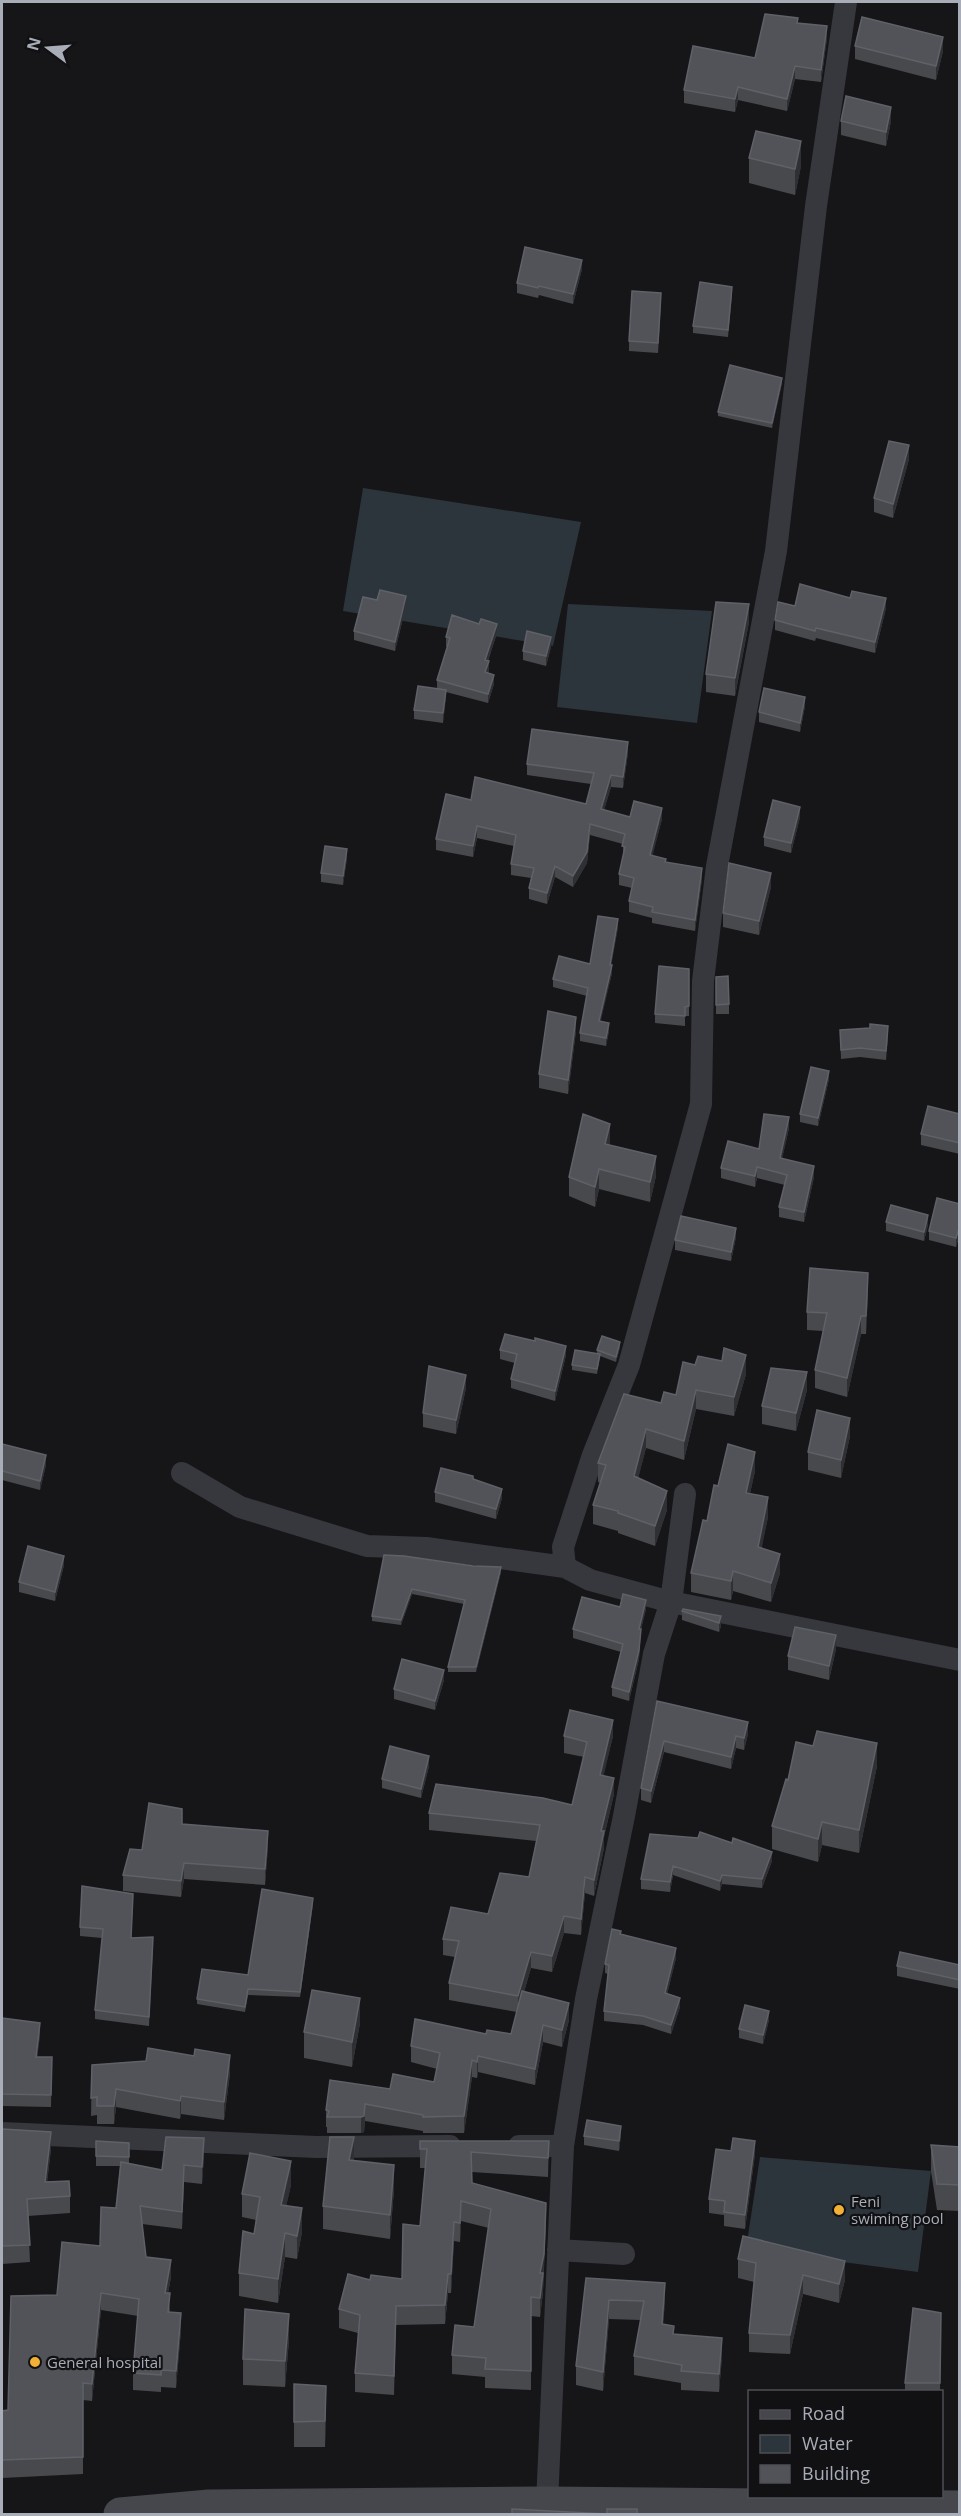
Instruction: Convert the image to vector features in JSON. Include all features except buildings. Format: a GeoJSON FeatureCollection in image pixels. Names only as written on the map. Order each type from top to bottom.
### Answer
{"type":"FeatureCollection","features":[{"type":"Feature","properties":{"kind":"main road"},"geometry":{"type":"LineString","coordinates":[[120,2514],[209,2506],[547,2503],[960,2506]]}},
{"type":"Feature","properties":{"kind":"street"},"geometry":{"type":"LineString","coordinates":[[565,1567],[563,1547],[593,1455],[629,1365],[701,1104],[703,981],[717,866],[776,550],[816,206],[846,2]]}},
{"type":"Feature","properties":{"kind":"street"},"geometry":{"type":"LineString","coordinates":[[182,1473],[240,1507],[367,1546],[426,1548],[565,1567],[590,1580],[671,1602],[960,1660]]}},
{"type":"Feature","properties":{"kind":"street"},"geometry":{"type":"LineString","coordinates":[[547,2503],[562,2146],[586,1999],[624,1816],[654,1653],[671,1602],[685,1494]]}},
{"type":"Feature","properties":{"kind":"street"},"geometry":{"type":"LineString","coordinates":[[2,2133],[316,2147],[469,2146]]}},
{"type":"Feature","properties":{"kind":"street"},"geometry":{"type":"LineString","coordinates":[[492,2146],[562,2146]]}},
{"type":"Feature","properties":{"kind":"street"},"geometry":{"type":"LineString","coordinates":[[558,2250],[624,2254]]}},
{"type":"Feature","properties":{"kind":"water"},"geometry":{"type":"Polygon","coordinates":[[[363,488],[581,522],[553,646],[343,611],[363,488]]]}},
{"type":"Feature","properties":{"kind":"water"},"geometry":{"type":"Polygon","coordinates":[[[568,604],[712,611],[697,723],[557,707],[568,604]]]}},
{"type":"Feature","properties":{"kind":"water","name":"Feni swiming pool"},"geometry":{"type":"Polygon","coordinates":[[[760,2157],[931,2171],[918,2272],[746,2249],[760,2157]]]}},
{"type":"Feature","properties":{"kind":"place","name":"Feni swiming pool"},"geometry":{"type":"Point","coordinates":[839,2210]}},
{"type":"Feature","properties":{"kind":"place","name":"General hospital"},"geometry":{"type":"Point","coordinates":[35,2362]}}]}
